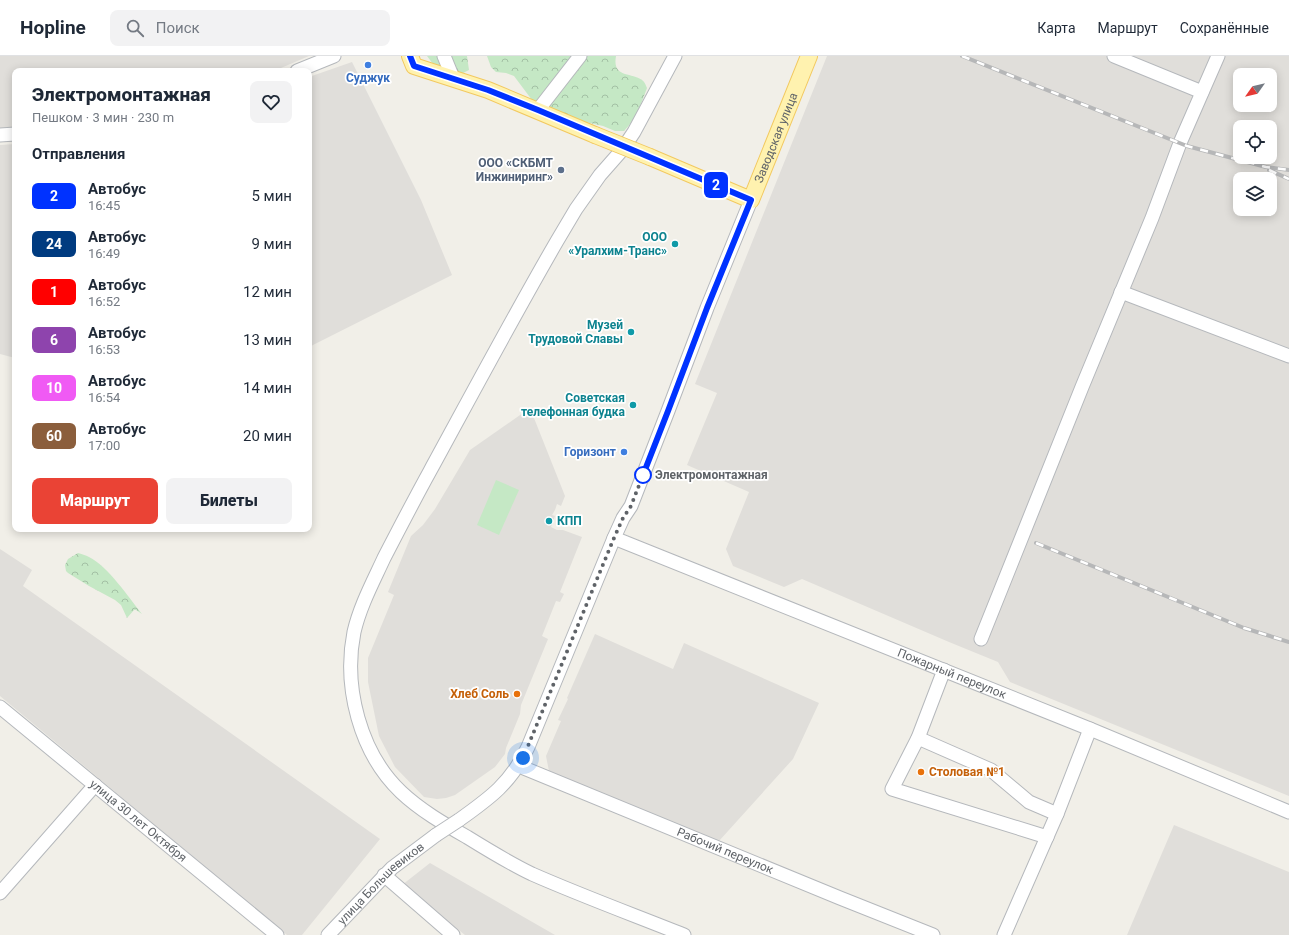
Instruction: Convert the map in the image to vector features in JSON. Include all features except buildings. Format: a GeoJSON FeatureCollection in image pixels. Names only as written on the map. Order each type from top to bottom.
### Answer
{"type":"FeatureCollection","features":[{"type":"Feature","properties":{"kind":"main road"},"geometry":{"type":"LineString","coordinates":[[410,56],[414,66],[488,90],[751,200]]}},
{"type":"Feature","properties":{"kind":"main road","name":"Заводская улица"},"geometry":{"type":"LineString","coordinates":[[751,200],[809,56]]}},
{"type":"Feature","properties":{"kind":"street"},"geometry":{"type":"LineString","coordinates":[[304,68],[334,56]]}},
{"type":"Feature","properties":{"kind":"street"},"geometry":{"type":"LineString","coordinates":[[444,56],[453,78]]}},
{"type":"Feature","properties":{"kind":"street"},"geometry":{"type":"LineString","coordinates":[[538,110],[580,56]]}},
{"type":"Feature","properties":{"kind":"street"},"geometry":{"type":"LineString","coordinates":[[675,56],[634,132],[622,150],[600,175],[576,209],[557,241],[411,505],[368,591],[354,633],[351,667],[352,686],[357,715],[371,751],[387,776],[400,791],[417,806],[452,829],[532,873],[684,935]]}},
{"type":"Feature","properties":{"kind":"street"},"geometry":{"type":"LineString","coordinates":[[1114,56],[1202,92]]}},
{"type":"Feature","properties":{"kind":"street"},"geometry":{"type":"LineString","coordinates":[[980,639],[1152,218],[1180,144],[1218,56]]}},
{"type":"Feature","properties":{"kind":"street"},"geometry":{"type":"LineString","coordinates":[[0,135],[12,134]]}},
{"type":"Feature","properties":{"kind":"street","name":"Заводская улица"},"geometry":{"type":"LineString","coordinates":[[459,820],[490,798],[519,766],[528,747],[614,538],[623,518],[631,506],[707,308],[751,200]]}},
{"type":"Feature","properties":{"kind":"street"},"geometry":{"type":"LineString","coordinates":[[1121,292],[1289,356]]}},
{"type":"Feature","properties":{"kind":"street","name":"Пожарный переулок"},"geometry":{"type":"LineString","coordinates":[[614,538],[1090,729],[1289,812]]}},
{"type":"Feature","properties":{"kind":"street"},"geometry":{"type":"LineString","coordinates":[[944,670],[918,738],[892,789],[1047,837]]}},
{"type":"Feature","properties":{"kind":"street","name":"улица 30 лет Октября"},"geometry":{"type":"LineString","coordinates":[[0,707],[277,935]]}},
{"type":"Feature","properties":{"kind":"street"},"geometry":{"type":"LineString","coordinates":[[1004,935],[1057,814],[1090,729]]}},
{"type":"Feature","properties":{"kind":"street"},"geometry":{"type":"LineString","coordinates":[[918,738],[991,770],[1029,802],[1057,814]]}},
{"type":"Feature","properties":{"kind":"street","name":"Рабочий переулок"},"geometry":{"type":"LineString","coordinates":[[519,766],[932,935]]}},
{"type":"Feature","properties":{"kind":"street"},"geometry":{"type":"LineString","coordinates":[[0,893],[95,785]]}},
{"type":"Feature","properties":{"kind":"street","name":"улица Большевиков"},"geometry":{"type":"LineString","coordinates":[[328,935],[384,875],[436,835],[459,820]]}},
{"type":"Feature","properties":{"kind":"street"},"geometry":{"type":"LineString","coordinates":[[384,875],[453,935]]}},
{"type":"Feature","properties":{"kind":"shaded area"},"geometry":{"type":"Polygon","coordinates":[[[0,56],[309,56],[281,68],[12,68],[12,132],[0,133],[0,56]]]}},
{"type":"Feature","properties":{"kind":"shaded area"},"geometry":{"type":"Polygon","coordinates":[[[827,56],[1289,56],[1289,796],[1010,682],[998,662],[802,579],[784,587],[733,566],[726,549],[749,492],[687,465],[717,393],[695,384],[827,56]]]}},
{"type":"Feature","properties":{"kind":"shaded area"},"geometry":{"type":"Polygon","coordinates":[[[352,62],[421,200],[452,275],[312,345],[312,76],[352,62]]]}},
{"type":"Feature","properties":{"kind":"shaded area"},"geometry":{"type":"Polygon","coordinates":[[[12,144],[12,357],[0,354],[0,145],[12,144]]]}},
{"type":"Feature","properties":{"kind":"shaded area"},"geometry":{"type":"Polygon","coordinates":[[[530,408],[565,496],[561,506],[557,504],[552,515],[555,516],[551,527],[582,537],[560,592],[564,594],[560,602],[556,601],[542,636],[548,639],[521,705],[520,714],[505,754],[495,767],[455,795],[437,799],[424,797],[395,767],[379,736],[368,682],[368,658],[394,595],[388,592],[411,536],[423,525],[435,509],[470,450],[530,408]]]}},
{"type":"Feature","properties":{"kind":"shaded area"},"geometry":{"type":"Polygon","coordinates":[[[0,549],[32,570],[23,586],[380,839],[302,935],[287,935],[0,696],[0,549]]]}},
{"type":"Feature","properties":{"kind":"shaded area"},"geometry":{"type":"Polygon","coordinates":[[[595,634],[673,669],[684,643],[819,703],[793,759],[719,841],[549,771],[546,756],[561,721],[558,720],[595,634]]]}},
{"type":"Feature","properties":{"kind":"shaded area"},"geometry":{"type":"Polygon","coordinates":[[[1174,825],[1289,872],[1289,935],[1127,935],[1174,825]]]}},
{"type":"Feature","properties":{"kind":"shaded area"},"geometry":{"type":"Polygon","coordinates":[[[430,863],[555,935],[465,935],[402,885],[430,863]]]}},
{"type":"Feature","properties":{"kind":"green space"},"geometry":{"type":"Polygon","coordinates":[[[427,56],[467,56],[469,70],[461,74],[433,64],[427,56]]]}},
{"type":"Feature","properties":{"kind":"green space"},"geometry":{"type":"Polygon","coordinates":[[[487,56],[616,56],[617,68],[623,73],[642,80],[647,88],[638,111],[632,121],[624,131],[615,131],[603,126],[572,119],[535,104],[514,76],[496,72],[491,67],[487,56]]]}},
{"type":"Feature","properties":{"kind":"green space"},"geometry":{"type":"Polygon","coordinates":[[[496,480],[519,490],[499,535],[477,525],[496,480]]]}},
{"type":"Feature","properties":{"kind":"green space"},"geometry":{"type":"Polygon","coordinates":[[[78,553],[88,556],[103,567],[118,583],[142,614],[134,610],[127,618],[121,605],[115,600],[68,573],[65,565],[68,559],[78,553]]]}},
{"type":"Feature","properties":{"kind":"railway"},"geometry":{"type":"LineString","coordinates":[[962,56],[1187,146],[1266,167],[1289,170]]}},
{"type":"Feature","properties":{"kind":"railway"},"geometry":{"type":"LineString","coordinates":[[1269,170],[1289,179]]}},
{"type":"Feature","properties":{"kind":"railway"},"geometry":{"type":"LineString","coordinates":[[1036,543],[1244,628],[1289,642]]}},
{"type":"Feature","properties":{"kind":"bus line","name":"2"},"geometry":{"type":"LineString","coordinates":[[410,56],[414,66],[488,90],[751,200],[707,308],[643,475]]}},
{"type":"Feature","properties":{"kind":"place","name":"Суджук"},"geometry":{"type":"Point","coordinates":[368,65]}},
{"type":"Feature","properties":{"kind":"place","name":"ООО «СКБМТ Инжиниринг»"},"geometry":{"type":"Point","coordinates":[561,170]}},
{"type":"Feature","properties":{"kind":"place","name":"ООО «Уралхим-Транс»"},"geometry":{"type":"Point","coordinates":[675,244]}},
{"type":"Feature","properties":{"kind":"place","name":"Музей Трудовой Славы"},"geometry":{"type":"Point","coordinates":[631,332]}},
{"type":"Feature","properties":{"kind":"place","name":"Советская телефонная будка"},"geometry":{"type":"Point","coordinates":[633,405]}},
{"type":"Feature","properties":{"kind":"place","name":"Горизонт"},"geometry":{"type":"Point","coordinates":[624,452]}},
{"type":"Feature","properties":{"kind":"place","name":"Электромонтажная"},"geometry":{"type":"Point","coordinates":[643,475]}},
{"type":"Feature","properties":{"kind":"place","name":"КПП"},"geometry":{"type":"Point","coordinates":[549,521]}},
{"type":"Feature","properties":{"kind":"place","name":"Хлеб Соль"},"geometry":{"type":"Point","coordinates":[517,694]}},
{"type":"Feature","properties":{"kind":"place","name":"Столовая №1"},"geometry":{"type":"Point","coordinates":[921,772]}},
{"type":"Feature","properties":{"kind":"route"},"geometry":{"type":"LineString","coordinates":[[523,758],[614,538],[623,518],[631,506],[643,475]]}}]}
